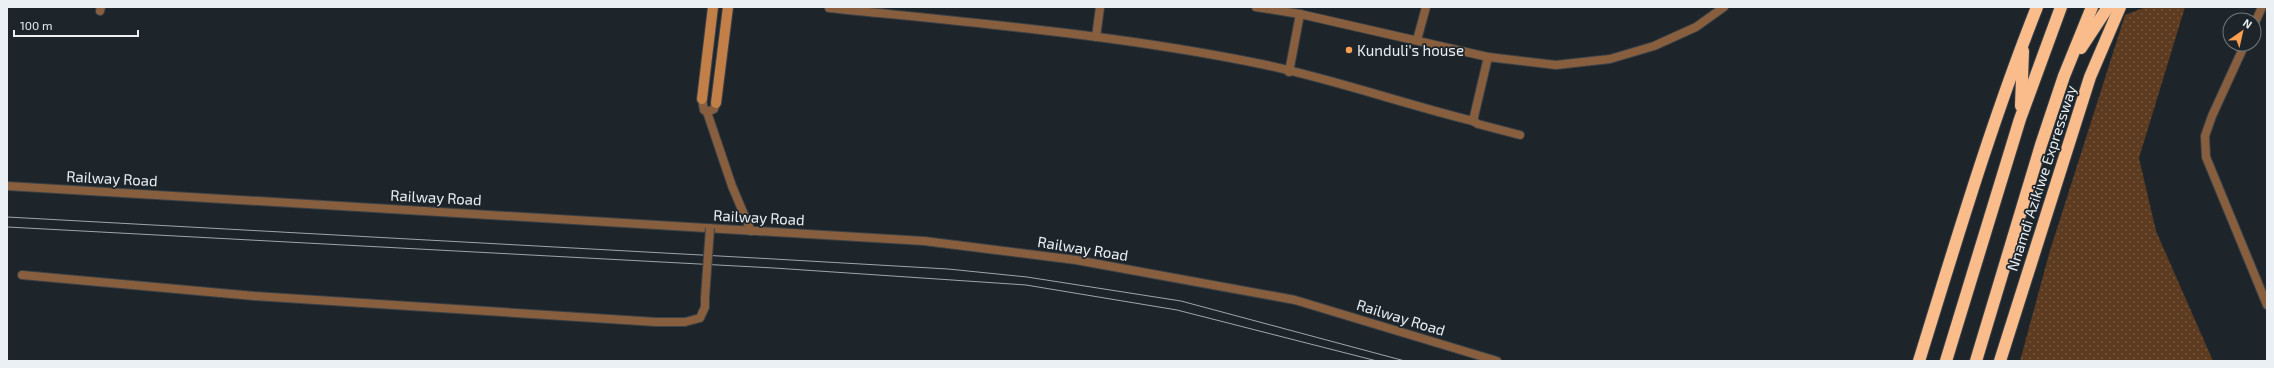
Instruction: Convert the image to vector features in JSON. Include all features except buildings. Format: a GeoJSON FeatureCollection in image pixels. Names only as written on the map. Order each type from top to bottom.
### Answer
{"type":"FeatureCollection","features":[{"type":"Feature","properties":{"kind":"highway"},"geometry":{"type":"LineString","coordinates":[[1919,361],[1981,158],[2036,7]]}},
{"type":"Feature","properties":{"kind":"highway"},"geometry":{"type":"LineString","coordinates":[[1946,361],[2020,119],[2061,7]]}},
{"type":"Feature","properties":{"kind":"highway","name":"Nnamdi Azikiwe Expressway"},"geometry":{"type":"LineString","coordinates":[[1976,361],[2064,76],[2092,7]]}},
{"type":"Feature","properties":{"kind":"highway"},"geometry":{"type":"LineString","coordinates":[[2064,76],[2108,7]]}},
{"type":"Feature","properties":{"kind":"highway","name":"Nnamdi Azikiwe Expressway"},"geometry":{"type":"LineString","coordinates":[[2000,361],[2090,77],[2120,7]]}},
{"type":"Feature","properties":{"kind":"highway"},"geometry":{"type":"LineString","coordinates":[[2020,119],[2024,39]]}},
{"type":"Feature","properties":{"kind":"street"},"geometry":{"type":"LineString","coordinates":[[713,7],[702,99],[704,110],[707,112],[732,186],[751,231]]}},
{"type":"Feature","properties":{"kind":"street"},"geometry":{"type":"LineString","coordinates":[[707,112],[714,109],[716,103],[728,7]]}},
{"type":"Feature","properties":{"kind":"street"},"geometry":{"type":"LineString","coordinates":[[902,16],[903,7]]}},
{"type":"Feature","properties":{"kind":"street"},"geometry":{"type":"LineString","coordinates":[[1096,37],[1100,7]]}},
{"type":"Feature","properties":{"kind":"street"},"geometry":{"type":"LineString","coordinates":[[1256,7],[1300,14],[1488,57],[1556,65],[1610,59],[1654,46],[1696,27],[1724,7]]}},
{"type":"Feature","properties":{"kind":"street"},"geometry":{"type":"LineString","coordinates":[[1417,40],[1426,7]]}},
{"type":"Feature","properties":{"kind":"street"},"geometry":{"type":"LineString","coordinates":[[829,8],[1096,37],[1267,66],[1406,101],[1478,124],[1520,135]]}},
{"type":"Feature","properties":{"kind":"street"},"geometry":{"type":"LineString","coordinates":[[1289,72],[1300,14]]}},
{"type":"Feature","properties":{"kind":"street"},"geometry":{"type":"LineString","coordinates":[[2241,52],[2205,136],[2206,157],[2267,305]]}},
{"type":"Feature","properties":{"kind":"street"},"geometry":{"type":"LineString","coordinates":[[1472,121],[1488,57]]}},
{"type":"Feature","properties":{"kind":"street","name":"Railway Road"},"geometry":{"type":"LineString","coordinates":[[7,186],[924,241],[1076,260],[1295,300],[1497,361]]}},
{"type":"Feature","properties":{"kind":"street"},"geometry":{"type":"LineString","coordinates":[[22,275],[262,297],[656,322],[685,322],[700,318],[705,307],[710,228]]}},
{"type":"Feature","properties":{"kind":"shaded area"},"geometry":{"type":"Polygon","coordinates":[[[2146,7],[2185,7],[2139,158],[2156,231],[2213,361],[2020,361],[2049,254],[2125,15],[2146,7]]]}},
{"type":"Feature","properties":{"kind":"tram line"},"geometry":{"type":"LineString","coordinates":[[7,217],[948,269],[1027,277],[1181,301],[1405,361]]}},
{"type":"Feature","properties":{"kind":"tram line"},"geometry":{"type":"LineString","coordinates":[[7,227],[774,268],[1026,285],[1177,310],[1377,361]]}},
{"type":"Feature","properties":{"kind":"place","name":"Kunduli's house"},"geometry":{"type":"Point","coordinates":[1349,50]}}]}
